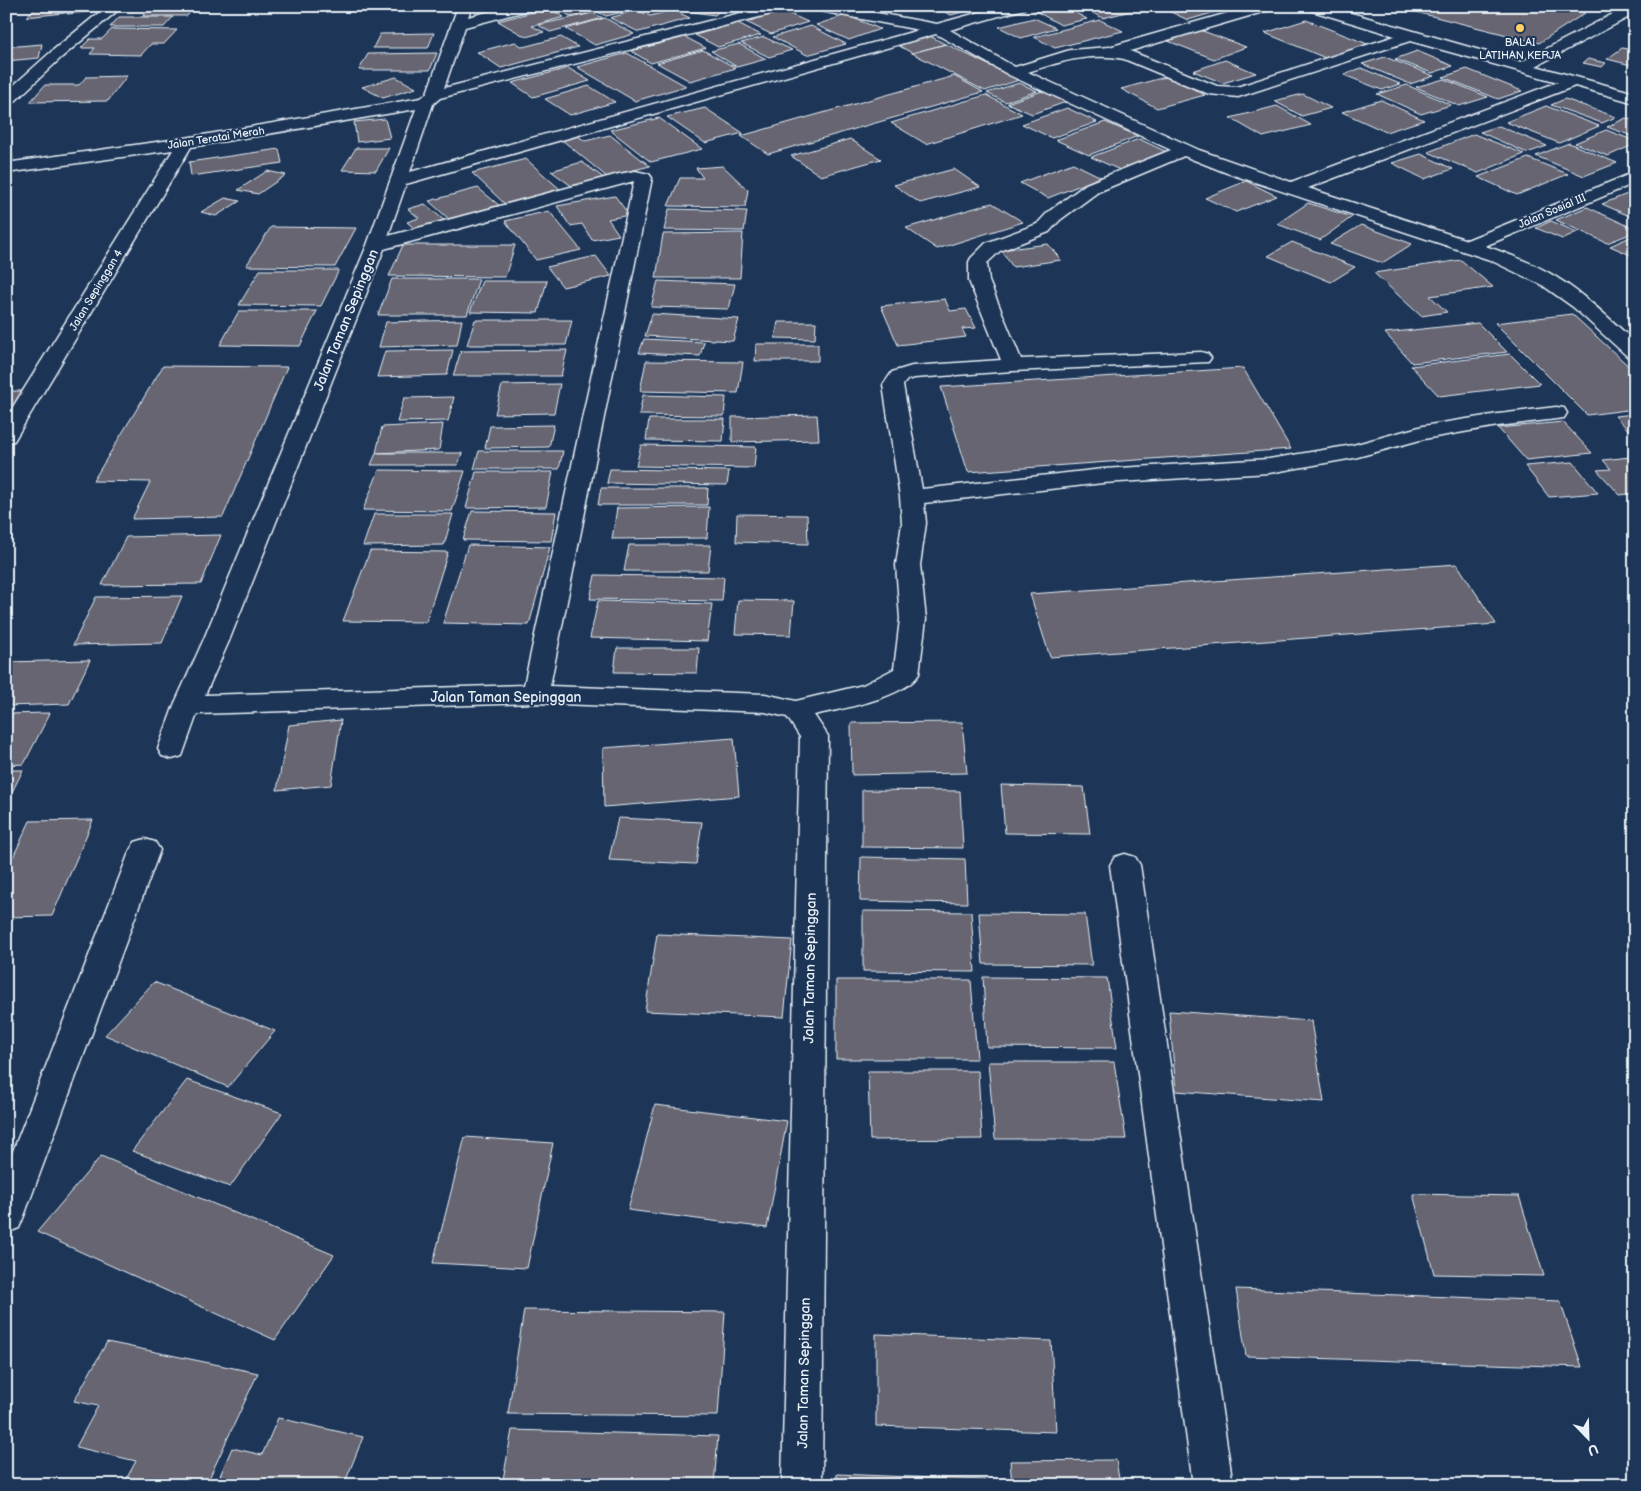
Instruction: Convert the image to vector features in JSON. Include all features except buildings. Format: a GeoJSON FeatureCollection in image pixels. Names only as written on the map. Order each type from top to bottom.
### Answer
{"type":"FeatureCollection","features":[{"type":"Feature","properties":{"kind":"street"},"geometry":{"type":"LineString","coordinates":[[6,101],[57,54],[116,6]]}},
{"type":"Feature","properties":{"kind":"street"},"geometry":{"type":"LineString","coordinates":[[462,15],[528,6]]}},
{"type":"Feature","properties":{"kind":"street","name":"Jalan Teratai Merah"},"geometry":{"type":"LineString","coordinates":[[6,168],[185,143],[430,99],[786,6]]}},
{"type":"Feature","properties":{"kind":"street"},"geometry":{"type":"LineString","coordinates":[[815,6],[938,29],[1014,72],[1185,150],[1233,169],[1497,256],[1549,281],[1580,303],[1635,353]]}},
{"type":"Feature","properties":{"kind":"street"},"geometry":{"type":"LineString","coordinates":[[400,180],[1019,6]]}},
{"type":"Feature","properties":{"kind":"street"},"geometry":{"type":"LineString","coordinates":[[1113,51],[1268,6]]}},
{"type":"Feature","properties":{"kind":"street"},"geometry":{"type":"LineString","coordinates":[[1311,6],[1410,36],[1635,98]]}},
{"type":"Feature","properties":{"kind":"street"},"geometry":{"type":"LineString","coordinates":[[1524,66],[1630,11]]}},
{"type":"Feature","properties":{"kind":"street","name":"Jalan Taman Sepinggan"},"geometry":{"type":"LineString","coordinates":[[462,15],[376,245],[216,641],[187,705],[535,694],[766,703],[796,710],[814,736],[802,1485]]}},
{"type":"Feature","properties":{"kind":"street"},"geometry":{"type":"LineString","coordinates":[[1014,72],[1056,58],[1096,50],[1113,51],[1128,55],[1215,91],[1238,92],[1410,36]]}},
{"type":"Feature","properties":{"kind":"street"},"geometry":{"type":"LineString","coordinates":[[1292,188],[1574,81]]}},
{"type":"Feature","properties":{"kind":"street","name":"Jalan Sepinggan 4"},"geometry":{"type":"LineString","coordinates":[[6,436],[185,143]]}},
{"type":"Feature","properties":{"kind":"street"},"geometry":{"type":"LineString","coordinates":[[1013,365],[979,281],[978,262],[993,248],[1005,241],[1026,236],[1043,228],[1054,216],[1092,188],[1185,150]]}},
{"type":"Feature","properties":{"kind":"street"},"geometry":{"type":"LineString","coordinates":[[376,245],[627,177],[640,176],[644,178],[535,694]]}},
{"type":"Feature","properties":{"kind":"street","name":"Jalan Sosial III"},"geometry":{"type":"LineString","coordinates":[[1469,246],[1635,177]]}},
{"type":"Feature","properties":{"kind":"street"},"geometry":{"type":"LineString","coordinates":[[796,710],[870,692],[906,674],[914,619],[908,565],[914,522],[912,497],[893,384],[899,376],[912,372],[1013,365],[1201,358]]}},
{"type":"Feature","properties":{"kind":"street"},"geometry":{"type":"LineString","coordinates":[[912,497],[1103,476],[1269,466],[1354,451],[1423,432],[1556,413]]}},
{"type":"Feature","properties":{"kind":"street"},"geometry":{"type":"LineString","coordinates":[[172,749],[187,705]]}},
{"type":"Feature","properties":{"kind":"street"},"geometry":{"type":"LineString","coordinates":[[6,1216],[145,850]]}},
{"type":"Feature","properties":{"kind":"street"},"geometry":{"type":"LineString","coordinates":[[1125,865],[1213,1485]]}},
{"type":"Feature","properties":{"kind":"place","name":"BALAI LATIHAN KERJA"},"geometry":{"type":"Point","coordinates":[1520,28]}}]}
